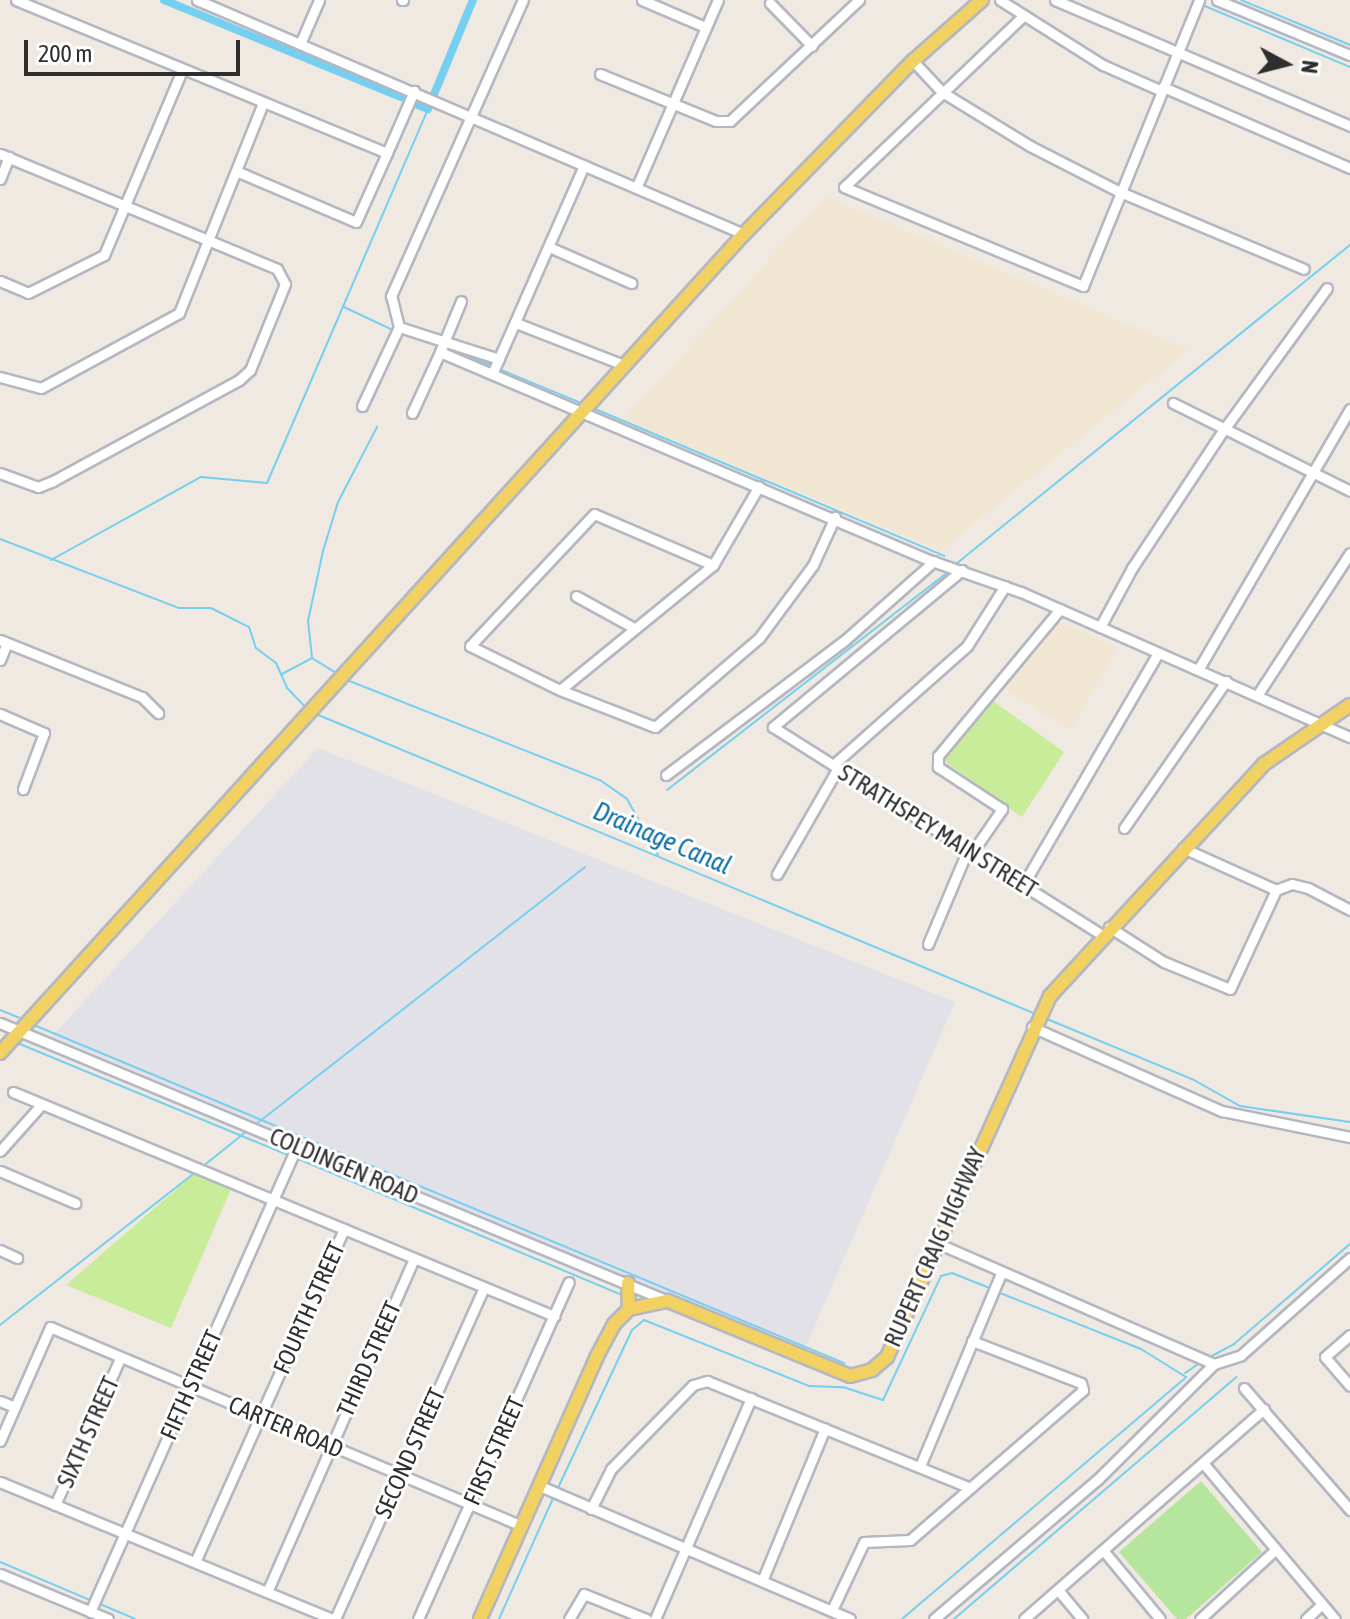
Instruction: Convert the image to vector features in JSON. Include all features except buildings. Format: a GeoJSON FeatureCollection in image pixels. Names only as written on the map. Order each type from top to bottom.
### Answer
{"type":"FeatureCollection","features":[{"type":"Feature","properties":{"kind":"main road"},"geometry":{"type":"LineString","coordinates":[[0,1053],[744,234],[913,61],[982,0]]}},
{"type":"Feature","properties":{"kind":"main road","name":"RUPERT CRAIG HIGHWAY"},"geometry":{"type":"LineString","coordinates":[[668,1301],[823,1368],[861,1374],[887,1357],[1043,1005],[1106,931],[1264,764],[1317,724],[1350,705]]}},
{"type":"Feature","properties":{"kind":"main road"},"geometry":{"type":"LineString","coordinates":[[480,1619],[596,1358],[629,1309],[628,1283]]}},
{"type":"Feature","properties":{"kind":"main road"},"geometry":{"type":"LineString","coordinates":[[629,1309],[668,1301]]}},
{"type":"Feature","properties":{"kind":"street"},"geometry":{"type":"LineString","coordinates":[[16,0],[262,106],[387,153]]}},
{"type":"Feature","properties":{"kind":"street"},"geometry":{"type":"LineString","coordinates":[[197,0],[744,234]]}},
{"type":"Feature","properties":{"kind":"street"},"geometry":{"type":"LineString","coordinates":[[300,44],[319,0]]}},
{"type":"Feature","properties":{"kind":"street"},"geometry":{"type":"LineString","coordinates":[[362,406],[399,327],[391,296],[523,0]]}},
{"type":"Feature","properties":{"kind":"street"},"geometry":{"type":"LineString","coordinates":[[642,0],[705,27]]}},
{"type":"Feature","properties":{"kind":"street"},"geometry":{"type":"LineString","coordinates":[[637,186],[718,0]]}},
{"type":"Feature","properties":{"kind":"street"},"geometry":{"type":"LineString","coordinates":[[600,74],[674,104],[730,121],[859,0]]}},
{"type":"Feature","properties":{"kind":"street"},"geometry":{"type":"LineString","coordinates":[[1000,0],[1022,17],[1103,65],[1350,168]]}},
{"type":"Feature","properties":{"kind":"street"},"geometry":{"type":"LineString","coordinates":[[1055,0],[1350,126]]}},
{"type":"Feature","properties":{"kind":"street"},"geometry":{"type":"LineString","coordinates":[[1217,0],[1350,55]]}},
{"type":"Feature","properties":{"kind":"street"},"geometry":{"type":"LineString","coordinates":[[770,3],[812,46]]}},
{"type":"Feature","properties":{"kind":"street"},"geometry":{"type":"LineString","coordinates":[[1022,17],[844,187],[1083,286],[1198,3]]}},
{"type":"Feature","properties":{"kind":"street"},"geometry":{"type":"LineString","coordinates":[[913,61],[942,92],[1120,192],[1304,269]]}},
{"type":"Feature","properties":{"kind":"street"},"geometry":{"type":"LineString","coordinates":[[0,281],[28,293],[104,255],[182,70]]}},
{"type":"Feature","properties":{"kind":"street"},"geometry":{"type":"LineString","coordinates":[[236,171],[356,222],[414,91]]}},
{"type":"Feature","properties":{"kind":"street"},"geometry":{"type":"LineString","coordinates":[[0,377],[41,388],[173,318],[262,106]]}},
{"type":"Feature","properties":{"kind":"street"},"geometry":{"type":"LineString","coordinates":[[0,179],[5,156],[126,205],[284,276],[250,370],[53,481],[38,487],[0,473]]}},
{"type":"Feature","properties":{"kind":"street"},"geometry":{"type":"LineString","coordinates":[[492,374],[584,165]]}},
{"type":"Feature","properties":{"kind":"street"},"geometry":{"type":"LineString","coordinates":[[549,247],[631,283]]}},
{"type":"Feature","properties":{"kind":"street"},"geometry":{"type":"LineString","coordinates":[[1100,627],[1132,568],[1222,432],[1327,288]]}},
{"type":"Feature","properties":{"kind":"street"},"geometry":{"type":"LineString","coordinates":[[412,413],[461,301]]}},
{"type":"Feature","properties":{"kind":"street"},"geometry":{"type":"LineString","coordinates":[[516,323],[624,365]]}},
{"type":"Feature","properties":{"kind":"street"},"geometry":{"type":"LineString","coordinates":[[399,327],[445,338],[499,359]]}},
{"type":"Feature","properties":{"kind":"street"},"geometry":{"type":"LineString","coordinates":[[440,352],[934,561],[1060,609],[1350,737]]}},
{"type":"Feature","properties":{"kind":"street"},"geometry":{"type":"LineString","coordinates":[[1173,403],[1222,432],[1350,491]]}},
{"type":"Feature","properties":{"kind":"street"},"geometry":{"type":"LineString","coordinates":[[1198,670],[1350,409]]}},
{"type":"Feature","properties":{"kind":"street"},"geometry":{"type":"LineString","coordinates":[[560,690],[713,565],[759,486]]}},
{"type":"Feature","properties":{"kind":"street"},"geometry":{"type":"LineString","coordinates":[[713,565],[594,514],[470,646],[560,690],[655,727],[759,638],[813,565],[835,517]]}},
{"type":"Feature","properties":{"kind":"street"},"geometry":{"type":"LineString","coordinates":[[1258,694],[1350,553]]}},
{"type":"Feature","properties":{"kind":"street"},"geometry":{"type":"LineString","coordinates":[[666,775],[845,640],[934,561]]}},
{"type":"Feature","properties":{"kind":"street","name":"STRATHSPEY MAIN STREET"},"geometry":{"type":"LineString","coordinates":[[962,570],[773,727],[1023,885],[1164,962],[1230,989],[1276,890]]}},
{"type":"Feature","properties":{"kind":"street"},"geometry":{"type":"LineString","coordinates":[[777,874],[836,767],[967,646],[1005,586]]}},
{"type":"Feature","properties":{"kind":"street"},"geometry":{"type":"LineString","coordinates":[[576,596],[634,628]]}},
{"type":"Feature","properties":{"kind":"street"},"geometry":{"type":"LineString","coordinates":[[928,944],[969,852],[1002,809],[938,767],[938,756],[1060,609]]}},
{"type":"Feature","properties":{"kind":"street"},"geometry":{"type":"LineString","coordinates":[[0,660],[4,641],[142,697],[158,713]]}},
{"type":"Feature","properties":{"kind":"street"},"geometry":{"type":"LineString","coordinates":[[1023,885],[1158,653]]}},
{"type":"Feature","properties":{"kind":"street"},"geometry":{"type":"LineString","coordinates":[[1124,828],[1226,681]]}},
{"type":"Feature","properties":{"kind":"street"},"geometry":{"type":"LineString","coordinates":[[0,714],[44,733],[23,789]]}},
{"type":"Feature","properties":{"kind":"street"},"geometry":{"type":"LineString","coordinates":[[1183,848],[1276,890],[1292,884],[1308,888],[1350,910]]}},
{"type":"Feature","properties":{"kind":"street","name":"COLDINGEN ROAD"},"geometry":{"type":"LineString","coordinates":[[0,1023],[294,1152],[668,1301]]}},
{"type":"Feature","properties":{"kind":"street"},"geometry":{"type":"LineString","coordinates":[[1033,1024],[1222,1111],[1350,1137]]}},
{"type":"Feature","properties":{"kind":"street"},"geometry":{"type":"LineString","coordinates":[[13,1092],[554,1316]]}},
{"type":"Feature","properties":{"kind":"street"},"geometry":{"type":"LineString","coordinates":[[0,1151],[41,1105]]}},
{"type":"Feature","properties":{"kind":"street","name":"FIFTH STREET"},"geometry":{"type":"LineString","coordinates":[[90,1612],[294,1152]]}},
{"type":"Feature","properties":{"kind":"street"},"geometry":{"type":"LineString","coordinates":[[0,1171],[75,1203]]}},
{"type":"Feature","properties":{"kind":"street","name":"FOURTH STREET"},"geometry":{"type":"LineString","coordinates":[[195,1562],[344,1229]]}},
{"type":"Feature","properties":{"kind":"street"},"geometry":{"type":"LineString","coordinates":[[937,1243],[1214,1364]]}},
{"type":"Feature","properties":{"kind":"street"},"geometry":{"type":"LineString","coordinates":[[0,1250],[17,1258]]}},
{"type":"Feature","properties":{"kind":"street","name":"THIRD STREET"},"geometry":{"type":"LineString","coordinates":[[267,1592],[414,1258]]}},
{"type":"Feature","properties":{"kind":"street"},"geometry":{"type":"LineString","coordinates":[[934,1619],[1097,1480],[1214,1364],[1241,1355],[1350,1258]]}},
{"type":"Feature","properties":{"kind":"street"},"geometry":{"type":"LineString","coordinates":[[920,1466],[1001,1273]]}},
{"type":"Feature","properties":{"kind":"street","name":"FIRST STREET"},"geometry":{"type":"LineString","coordinates":[[418,1619],[569,1282]]}},
{"type":"Feature","properties":{"kind":"street","name":"SECOND STREET"},"geometry":{"type":"LineString","coordinates":[[334,1619],[484,1287]]}},
{"type":"Feature","properties":{"kind":"street","name":"CARTER ROAD"},"geometry":{"type":"LineString","coordinates":[[15,1407],[50,1327],[522,1526]]}},
{"type":"Feature","properties":{"kind":"street"},"geometry":{"type":"LineString","coordinates":[[1350,1335],[1325,1357],[1350,1386]]}},
{"type":"Feature","properties":{"kind":"street"},"geometry":{"type":"LineString","coordinates":[[832,1610],[864,1542],[910,1540],[1084,1386],[972,1341]]}},
{"type":"Feature","properties":{"kind":"street","name":"SIXTH STREET"},"geometry":{"type":"LineString","coordinates":[[55,1505],[120,1358]]}},
{"type":"Feature","properties":{"kind":"street"},"geometry":{"type":"LineString","coordinates":[[591,1509],[611,1469],[693,1385],[707,1381],[968,1487]]}},
{"type":"Feature","properties":{"kind":"street"},"geometry":{"type":"LineString","coordinates":[[1244,1388],[1350,1510]]}},
{"type":"Feature","properties":{"kind":"street"},"geometry":{"type":"LineString","coordinates":[[655,1619],[751,1398]]}},
{"type":"Feature","properties":{"kind":"street"},"geometry":{"type":"LineString","coordinates":[[0,1401],[15,1407],[0,1441]]}},
{"type":"Feature","properties":{"kind":"street"},"geometry":{"type":"LineString","coordinates":[[1024,1619],[1264,1409]]}},
{"type":"Feature","properties":{"kind":"street"},"geometry":{"type":"LineString","coordinates":[[762,1581],[825,1428]]}},
{"type":"Feature","properties":{"kind":"street"},"geometry":{"type":"LineString","coordinates":[[1203,1463],[1335,1619]]}},
{"type":"Feature","properties":{"kind":"street"},"geometry":{"type":"LineString","coordinates":[[0,1482],[334,1619]]}},
{"type":"Feature","properties":{"kind":"street"},"geometry":{"type":"LineString","coordinates":[[540,1486],[850,1619]]}},
{"type":"Feature","properties":{"kind":"street"},"geometry":{"type":"LineString","coordinates":[[1200,1619],[1276,1549]]}},
{"type":"Feature","properties":{"kind":"street"},"geometry":{"type":"LineString","coordinates":[[1103,1550],[1160,1619]]}},
{"type":"Feature","properties":{"kind":"street"},"geometry":{"type":"LineString","coordinates":[[0,1574],[108,1619]]}},
{"type":"Feature","properties":{"kind":"street"},"geometry":{"type":"LineString","coordinates":[[1058,1590],[1082,1619]]}},
{"type":"Feature","properties":{"kind":"street"},"geometry":{"type":"LineString","coordinates":[[569,1619],[584,1594],[646,1619]]}},
{"type":"Feature","properties":{"kind":"street"},"geometry":{"type":"LineString","coordinates":[[1306,1619],[1322,1604]]}},
{"type":"Feature","properties":{"kind":"shaded area"},"geometry":{"type":"Polygon","coordinates":[[[826,197],[1188,350],[941,550],[624,420],[826,197]]]}},
{"type":"Feature","properties":{"kind":"shaded area"},"geometry":{"type":"Polygon","coordinates":[[[1055,620],[1117,648],[1071,730],[998,685],[1055,620]]]}},
{"type":"Feature","properties":{"kind":"shaded area"},"geometry":{"type":"Polygon","coordinates":[[[318,748],[955,1002],[804,1351],[52,1036],[318,748]]]}},
{"type":"Feature","properties":{"kind":"green space"},"geometry":{"type":"Polygon","coordinates":[[[989,698],[1064,752],[1022,817],[944,761],[989,698]]]}},
{"type":"Feature","properties":{"kind":"green space"},"geometry":{"type":"Polygon","coordinates":[[[194,1174],[231,1189],[171,1328],[66,1285],[194,1174]]]}},
{"type":"Feature","properties":{"kind":"green space"},"geometry":{"type":"Polygon","coordinates":[[[1201,1481],[1262,1552],[1186,1619],[1177,1619],[1119,1552],[1201,1481]]]}},
{"type":"Feature","properties":{"kind":"waterway"},"geometry":{"type":"LineString","coordinates":[[164,0],[401,97]]}},
{"type":"Feature","properties":{"kind":"waterway"},"geometry":{"type":"LineString","coordinates":[[413,103],[428,109],[473,0]]}},
{"type":"Feature","properties":{"kind":"waterway"},"geometry":{"type":"LineString","coordinates":[[1241,0],[1350,45]]}},
{"type":"Feature","properties":{"kind":"waterway"},"geometry":{"type":"LineString","coordinates":[[1200,4],[1350,67]]}},
{"type":"Feature","properties":{"kind":"waterway"},"geometry":{"type":"LineString","coordinates":[[51,560],[201,477],[267,483],[428,109]]}},
{"type":"Feature","properties":{"kind":"waterway"},"geometry":{"type":"LineString","coordinates":[[956,564],[1350,245]]}},
{"type":"Feature","properties":{"kind":"waterway"},"geometry":{"type":"LineString","coordinates":[[344,307],[395,331]]}},
{"type":"Feature","properties":{"kind":"waterway"},"geometry":{"type":"LineString","coordinates":[[401,333],[441,346]]}},
{"type":"Feature","properties":{"kind":"waterway"},"geometry":{"type":"LineString","coordinates":[[447,348],[493,366]]}},
{"type":"Feature","properties":{"kind":"waterway"},"geometry":{"type":"LineString","coordinates":[[499,369],[581,403]]}},
{"type":"Feature","properties":{"kind":"waterway"},"geometry":{"type":"LineString","coordinates":[[595,409],[944,556]]}},
{"type":"Feature","properties":{"kind":"waterway"},"geometry":{"type":"LineString","coordinates":[[282,674],[312,658],[308,621],[323,551],[338,502],[377,427]]}},
{"type":"Feature","properties":{"kind":"waterway","name":"Drainage Canal"},"geometry":{"type":"LineString","coordinates":[[0,539],[179,608],[211,608],[249,627],[256,648],[276,663],[287,688],[307,709]]}},
{"type":"Feature","properties":{"kind":"waterway"},"geometry":{"type":"LineString","coordinates":[[667,790],[949,571]]}},
{"type":"Feature","properties":{"kind":"waterway"},"geometry":{"type":"LineString","coordinates":[[312,658],[338,674]]}},
{"type":"Feature","properties":{"kind":"waterway"},"geometry":{"type":"LineString","coordinates":[[347,680],[600,780],[627,799],[658,855]]}},
{"type":"Feature","properties":{"kind":"waterway","name":"Drainage Canal"},"geometry":{"type":"LineString","coordinates":[[316,714],[1038,1015]]}},
{"type":"Feature","properties":{"kind":"waterway"},"geometry":{"type":"LineString","coordinates":[[255,1125],[585,867]]}},
{"type":"Feature","properties":{"kind":"waterway"},"geometry":{"type":"LineString","coordinates":[[0,1010],[25,1020]]}},
{"type":"Feature","properties":{"kind":"waterway","name":"Drainage Canal"},"geometry":{"type":"LineString","coordinates":[[1047,1019],[1194,1080],[1240,1106],[1350,1122]]}},
{"type":"Feature","properties":{"kind":"waterway"},"geometry":{"type":"LineString","coordinates":[[34,1025],[844,1363]]}},
{"type":"Feature","properties":{"kind":"waterway"},"geometry":{"type":"LineString","coordinates":[[15,1042],[290,1156]]}},
{"type":"Feature","properties":{"kind":"waterway"},"geometry":{"type":"LineString","coordinates":[[202,1167],[247,1131]]}},
{"type":"Feature","properties":{"kind":"waterway"},"geometry":{"type":"LineString","coordinates":[[296,1158],[622,1295]]}},
{"type":"Feature","properties":{"kind":"waterway"},"geometry":{"type":"LineString","coordinates":[[0,1325],[197,1171]]}},
{"type":"Feature","properties":{"kind":"waterway"},"geometry":{"type":"LineString","coordinates":[[1208,1358],[1234,1344],[1350,1244]]}},
{"type":"Feature","properties":{"kind":"waterway"},"geometry":{"type":"LineString","coordinates":[[557,1490],[632,1330],[644,1320],[809,1386],[843,1387],[883,1400],[941,1276],[952,1273],[992,1289]]}},
{"type":"Feature","properties":{"kind":"waterway"},"geometry":{"type":"LineString","coordinates":[[902,1619],[1186,1377],[1141,1349],[998,1292]]}},
{"type":"Feature","properties":{"kind":"waterway"},"geometry":{"type":"LineString","coordinates":[[1185,1373],[1203,1361]]}},
{"type":"Feature","properties":{"kind":"waterway"},"geometry":{"type":"LineString","coordinates":[[954,1619],[1236,1377]]}},
{"type":"Feature","properties":{"kind":"waterway"},"geometry":{"type":"LineString","coordinates":[[499,1619],[554,1496]]}},
{"type":"Feature","properties":{"kind":"waterway"},"geometry":{"type":"LineString","coordinates":[[0,1562],[90,1600]]}},
{"type":"Feature","properties":{"kind":"waterway"},"geometry":{"type":"LineString","coordinates":[[100,1604],[135,1619]]}}]}
